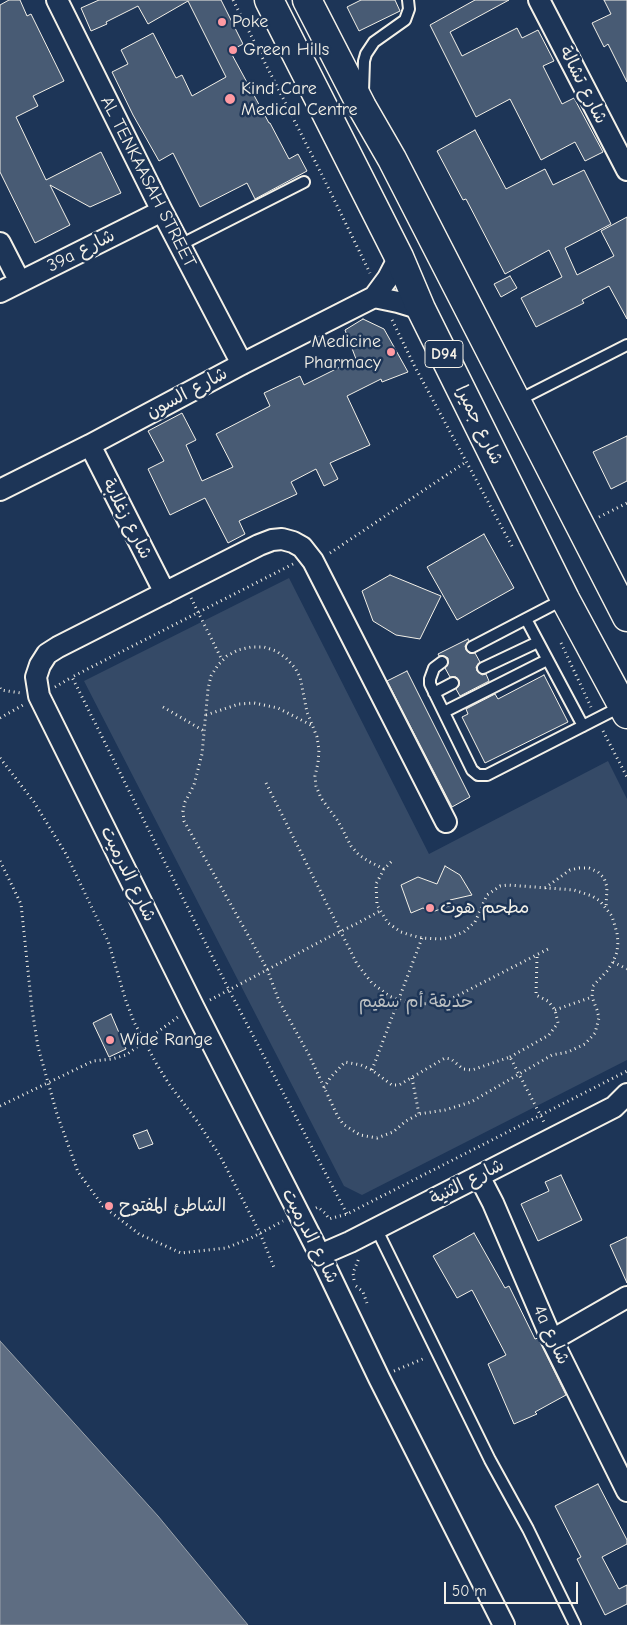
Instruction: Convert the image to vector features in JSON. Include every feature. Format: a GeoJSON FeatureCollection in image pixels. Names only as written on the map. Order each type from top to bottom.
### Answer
{"type":"FeatureCollection","features":[{"type":"Feature","properties":{"kind":"main road","name":"شارع جميرا"},"geometry":{"type":"LineString","coordinates":[[269,0],[399,257],[555,604],[625,710]]}},
{"type":"Feature","properties":{"kind":"main road","name":"D94"},"geometry":{"type":"LineString","coordinates":[[307,0],[392,159],[581,526],[623,600]]}},
{"type":"Feature","properties":{"kind":"street","name":"AL TENKAASAH STREET"},"geometry":{"type":"LineString","coordinates":[[57,0],[162,211],[242,364]]}},
{"type":"Feature","properties":{"kind":"street","name":"شارع تشالة"},"geometry":{"type":"LineString","coordinates":[[539,0],[627,170]]}},
{"type":"Feature","properties":{"kind":"street","name":"39a شارع"},"geometry":{"type":"LineString","coordinates":[[0,292],[162,211]]}},
{"type":"Feature","properties":{"kind":"street"},"geometry":{"type":"LineString","coordinates":[[0,243],[20,282]]}},
{"type":"Feature","properties":{"kind":"street","name":"شارع السون"},"geometry":{"type":"LineString","coordinates":[[0,490],[90,446],[242,364],[378,295],[399,257]]}},
{"type":"Feature","properties":{"kind":"street"},"geometry":{"type":"LineString","coordinates":[[378,295],[421,309]]}},
{"type":"Feature","properties":{"kind":"street","name":"شارع زغلابة"},"geometry":{"type":"LineString","coordinates":[[90,446],[165,593]]}},
{"type":"Feature","properties":{"kind":"street","name":"شارع الدرميت"},"geometry":{"type":"LineString","coordinates":[[446,822],[310,555],[293,542],[282,539],[272,540],[259,545],[58,647],[47,654],[40,664],[36,677],[40,696],[194,1008],[299,1213],[379,1378],[504,1625]]}},
{"type":"Feature","properties":{"kind":"street","name":"شارع الثنية"},"geometry":{"type":"LineString","coordinates":[[320,1255],[379,1236],[479,1176],[623,1103]]}},
{"type":"Feature","properties":{"kind":"street","name":"4a شارع"},"geometry":{"type":"LineString","coordinates":[[479,1176],[493,1203],[552,1340],[627,1491]]}},
{"type":"Feature","properties":{"kind":"street"},"geometry":{"type":"LineString","coordinates":[[552,1340],[627,1297]]}},
{"type":"Feature","properties":{"kind":"lane"},"geometry":{"type":"LineString","coordinates":[[362,106],[363,69],[366,54],[374,42],[405,20],[409,9],[408,0]]}},
{"type":"Feature","properties":{"kind":"lane"},"geometry":{"type":"LineString","coordinates":[[180,245],[304,182]]}},
{"type":"Feature","properties":{"kind":"lane"},"geometry":{"type":"LineString","coordinates":[[517,401],[627,345]]}},
{"type":"Feature","properties":{"kind":"lane"},"geometry":{"type":"LineString","coordinates":[[472,647],[555,604]]}},
{"type":"Feature","properties":{"kind":"lane"},"geometry":{"type":"LineString","coordinates":[[526,619],[583,726]]}},
{"type":"Feature","properties":{"kind":"lane"},"geometry":{"type":"LineString","coordinates":[[483,668],[538,642]]}},
{"type":"Feature","properties":{"kind":"lane"},"geometry":{"type":"LineString","coordinates":[[444,712],[548,660]]}},
{"type":"Feature","properties":{"kind":"lane"},"geometry":{"type":"LineString","coordinates":[[442,662],[434,668],[430,684],[472,770],[474,773],[482,776],[596,719],[625,710]]}},
{"type":"Feature","properties":{"kind":"lane"},"geometry":{"type":"LineString","coordinates":[[434,693],[453,683]]}},
{"type":"Feature","properties":{"kind":"lane"},"geometry":{"type":"LineString","coordinates":[[379,1236],[490,1460],[528,1529],[575,1625]]}},
{"type":"Feature","properties":{"kind":"path"},"geometry":{"type":"LineString","coordinates":[[233,0],[321,174],[378,295],[513,548]]}},
{"type":"Feature","properties":{"kind":"path"},"geometry":{"type":"LineString","coordinates":[[347,1214],[229,990],[72,677],[310,555],[314,554],[320,558],[325,557],[466,462]]}},
{"type":"Feature","properties":{"kind":"path"},"geometry":{"type":"LineString","coordinates":[[581,526],[627,503]]}},
{"type":"Feature","properties":{"kind":"path"},"geometry":{"type":"LineString","coordinates":[[183,584],[222,660]]}},
{"type":"Feature","properties":{"kind":"path"},"geometry":{"type":"LineString","coordinates":[[555,604],[596,719],[627,777]]}},
{"type":"Feature","properties":{"kind":"path"},"geometry":{"type":"LineString","coordinates":[[384,868],[358,855],[334,815],[321,798],[316,786],[315,776],[319,750],[317,737],[311,725],[300,677],[295,668],[286,658],[270,649],[250,647],[238,650],[222,660],[211,676],[202,754],[194,786],[185,802],[184,820],[267,969],[279,1001],[309,1055],[337,1115],[344,1124],[360,1135],[377,1138],[393,1132],[406,1121],[419,1114],[445,1110],[471,1102],[552,1055],[577,1049],[586,1044],[595,1033],[598,1018],[592,997],[593,986],[607,971],[617,952],[617,933],[612,916],[600,901],[584,892],[574,890],[500,886],[487,896],[476,922],[464,932],[448,938],[422,938],[410,935],[394,928],[388,923],[380,911],[376,900],[376,884],[384,868],[393,860]]}},
{"type":"Feature","properties":{"kind":"path"},"geometry":{"type":"LineString","coordinates":[[206,715],[239,704],[254,703],[278,708],[311,725]]}},
{"type":"Feature","properties":{"kind":"path"},"geometry":{"type":"LineString","coordinates":[[163,707],[204,731]]}},
{"type":"Feature","properties":{"kind":"path"},"geometry":{"type":"LineString","coordinates":[[0,758],[34,802],[66,854],[108,941],[134,1022],[170,1084],[209,1138],[260,1233],[275,1270]]}},
{"type":"Feature","properties":{"kind":"path"},"geometry":{"type":"LineString","coordinates":[[266,784],[357,964],[372,983],[389,996],[418,1004],[449,1000],[550,948]]}},
{"type":"Feature","properties":{"kind":"path"},"geometry":{"type":"LineString","coordinates":[[0,862],[20,904],[38,1047],[57,1114],[78,1172],[104,1206],[139,1234],[181,1253],[226,1248],[299,1213],[318,1208],[329,1219],[347,1214],[627,1071]]}},
{"type":"Feature","properties":{"kind":"path"},"geometry":{"type":"LineString","coordinates":[[545,888],[570,870],[589,868],[598,872],[604,878],[607,887],[606,908]]}},
{"type":"Feature","properties":{"kind":"path"},"geometry":{"type":"LineString","coordinates":[[0,1106],[93,1061],[126,1055],[194,1008],[380,911]]}},
{"type":"Feature","properties":{"kind":"path"},"geometry":{"type":"LineString","coordinates":[[372,1070],[422,938]]}},
{"type":"Feature","properties":{"kind":"path"},"geometry":{"type":"LineString","coordinates":[[324,1089],[330,1078],[345,1062],[361,1065],[372,1070],[392,1085],[400,1085],[445,1058],[451,1059],[463,1069],[472,1070],[510,1057],[549,1035],[558,1023],[555,1010],[548,1001],[536,995],[537,955]]}},
{"type":"Feature","properties":{"kind":"path"},"geometry":{"type":"LineString","coordinates":[[613,962],[627,969]]}},
{"type":"Feature","properties":{"kind":"path"},"geometry":{"type":"LineString","coordinates":[[555,1010],[592,997]]}},
{"type":"Feature","properties":{"kind":"path"},"geometry":{"type":"LineString","coordinates":[[510,1057],[552,1139]]}},
{"type":"Feature","properties":{"kind":"path"},"geometry":{"type":"LineString","coordinates":[[412,1078],[419,1114]]}},
{"type":"Feature","properties":{"kind":"path"},"geometry":{"type":"LineString","coordinates":[[368,1306],[363,1292],[354,1284],[353,1273],[358,1259],[371,1248],[379,1236]]}},
{"type":"Feature","properties":{"kind":"path"},"geometry":{"type":"LineString","coordinates":[[379,1378],[438,1353]]}},
{"type":"Feature","properties":{"kind":"green space","name":"حديقة أم سقيم"},"geometry":{"type":"Polygon","coordinates":[[[289,578],[429,854],[608,761],[627,799],[627,1060],[362,1195],[344,1186],[84,681],[289,578]]]}},
{"type":"Feature","properties":{"kind":"shaded area"},"geometry":{"type":"Polygon","coordinates":[[[0,1341],[158,1516],[248,1625],[0,1625],[0,1341]]]}},
{"type":"Feature","properties":{"kind":"building"},"geometry":{"type":"Polygon","coordinates":[[[9,0],[20,0],[27,16],[31,14],[64,81],[33,96],[38,106],[16,117],[46,180],[101,152],[121,193],[90,207],[50,185],[70,225],[35,243],[0,172],[0,5],[9,0]]]}},
{"type":"Feature","properties":{"kind":"building"},"geometry":{"type":"Polygon","coordinates":[[[99,0],[221,0],[243,44],[230,51],[289,159],[298,154],[307,171],[255,199],[247,183],[200,207],[173,153],[159,161],[133,115],[112,72],[128,64],[121,50],[153,33],[176,78],[182,75],[192,96],[226,77],[188,1],[148,24],[138,6],[91,31],[81,8],[99,0]]]}},
{"type":"Feature","properties":{"kind":"building"},"geometry":{"type":"Polygon","coordinates":[[[361,0],[395,0],[400,11],[359,31],[347,7],[361,0]]]}},
{"type":"Feature","properties":{"kind":"building"},"geometry":{"type":"Polygon","coordinates":[[[475,0],[509,0],[450,32],[462,56],[517,28],[522,38],[538,30],[554,61],[543,66],[562,104],[574,98],[603,152],[585,161],[575,142],[541,160],[510,99],[476,117],[430,25],[475,0]]]}},
{"type":"Feature","properties":{"kind":"building"},"geometry":{"type":"Polygon","coordinates":[[[604,0],[627,0],[627,82],[608,44],[604,47],[592,23],[611,14],[604,0]]]}},
{"type":"Feature","properties":{"kind":"building"},"geometry":{"type":"Polygon","coordinates":[[[475,130],[506,189],[545,169],[553,185],[584,170],[611,224],[565,248],[577,275],[614,256],[601,231],[627,217],[627,319],[609,286],[582,300],[584,303],[536,327],[521,298],[562,277],[549,250],[505,274],[466,199],[463,200],[437,151],[475,130]]]}},
{"type":"Feature","properties":{"kind":"building"},"geometry":{"type":"Polygon","coordinates":[[[510,276],[517,288],[501,297],[494,284],[510,276]]]}},
{"type":"Feature","properties":{"kind":"building"},"geometry":{"type":"Polygon","coordinates":[[[363,319],[384,329],[408,372],[382,382],[381,379],[347,396],[370,445],[330,463],[338,479],[324,486],[316,469],[291,482],[297,494],[239,521],[245,534],[228,543],[205,498],[170,515],[148,469],[164,461],[148,431],[182,413],[196,440],[186,445],[202,481],[233,467],[216,434],[270,406],[264,393],[300,376],[304,385],[356,359],[345,330],[363,319]]]}},
{"type":"Feature","properties":{"kind":"building"},"geometry":{"type":"Polygon","coordinates":[[[627,436],[627,481],[611,489],[593,452],[627,436]]]}},
{"type":"Feature","properties":{"kind":"building"},"geometry":{"type":"Polygon","coordinates":[[[484,534],[514,588],[457,620],[427,567],[484,534]]]}},
{"type":"Feature","properties":{"kind":"building"},"geometry":{"type":"Polygon","coordinates":[[[390,575],[441,596],[420,639],[396,635],[373,621],[362,591],[390,575]]]}},
{"type":"Feature","properties":{"kind":"building"},"geometry":{"type":"Polygon","coordinates":[[[468,639],[469,641],[465,646],[466,650],[469,653],[475,653],[480,662],[476,667],[477,671],[482,675],[486,674],[489,681],[460,696],[456,689],[459,686],[459,680],[456,677],[450,677],[445,668],[448,664],[448,658],[438,654],[468,639]]]}},
{"type":"Feature","properties":{"kind":"building"},"geometry":{"type":"Polygon","coordinates":[[[407,671],[470,797],[452,807],[387,681],[407,671]]]}},
{"type":"Feature","properties":{"kind":"building"},"geometry":{"type":"Polygon","coordinates":[[[544,675],[568,722],[485,763],[462,717],[468,714],[466,709],[495,694],[498,699],[544,675]]]}},
{"type":"Feature","properties":{"kind":"building"},"geometry":{"type":"Polygon","coordinates":[[[445,866],[460,875],[472,895],[450,900],[452,905],[432,912],[423,908],[411,913],[401,885],[418,877],[437,884],[445,866]]]}},
{"type":"Feature","properties":{"kind":"building"},"geometry":{"type":"Polygon","coordinates":[[[111,1014],[126,1049],[109,1057],[93,1023],[111,1014]]]}},
{"type":"Feature","properties":{"kind":"building"},"geometry":{"type":"Polygon","coordinates":[[[147,1130],[153,1144],[139,1149],[133,1135],[147,1130]]]}},
{"type":"Feature","properties":{"kind":"building"},"geometry":{"type":"Polygon","coordinates":[[[561,1175],[582,1220],[538,1241],[521,1204],[549,1191],[545,1182],[561,1175]]]}},
{"type":"Feature","properties":{"kind":"building"},"geometry":{"type":"Polygon","coordinates":[[[474,1233],[505,1288],[509,1286],[535,1339],[538,1338],[566,1395],[535,1412],[537,1414],[514,1424],[488,1364],[506,1355],[472,1290],[457,1298],[433,1256],[474,1233]]]}},
{"type":"Feature","properties":{"kind":"building"},"geometry":{"type":"Polygon","coordinates":[[[627,1237],[627,1283],[610,1245],[627,1237]]]}},
{"type":"Feature","properties":{"kind":"building"},"geometry":{"type":"Polygon","coordinates":[[[598,1484],[627,1540],[627,1544],[602,1557],[619,1589],[627,1585],[627,1604],[605,1615],[577,1559],[581,1557],[555,1506],[598,1484]]]}},
{"type":"Feature","properties":{"kind":"place","name":"Poke"},"geometry":{"type":"Point","coordinates":[222,22]}},
{"type":"Feature","properties":{"kind":"place","name":"Green Hills"},"geometry":{"type":"Point","coordinates":[233,50]}},
{"type":"Feature","properties":{"kind":"place","name":"Kind Care Medical Centre"},"geometry":{"type":"Point","coordinates":[230,99]}},
{"type":"Feature","properties":{"kind":"place","name":"Medicine Pharmacy"},"geometry":{"type":"Point","coordinates":[391,352]}},
{"type":"Feature","properties":{"kind":"place","name":"مطحم هوت"},"geometry":{"type":"Point","coordinates":[430,908]}},
{"type":"Feature","properties":{"kind":"place","name":"Wide Range"},"geometry":{"type":"Point","coordinates":[110,1040]}},
{"type":"Feature","properties":{"kind":"place","name":"الشاطئ المفتوح"},"geometry":{"type":"Point","coordinates":[109,1206]}}]}
